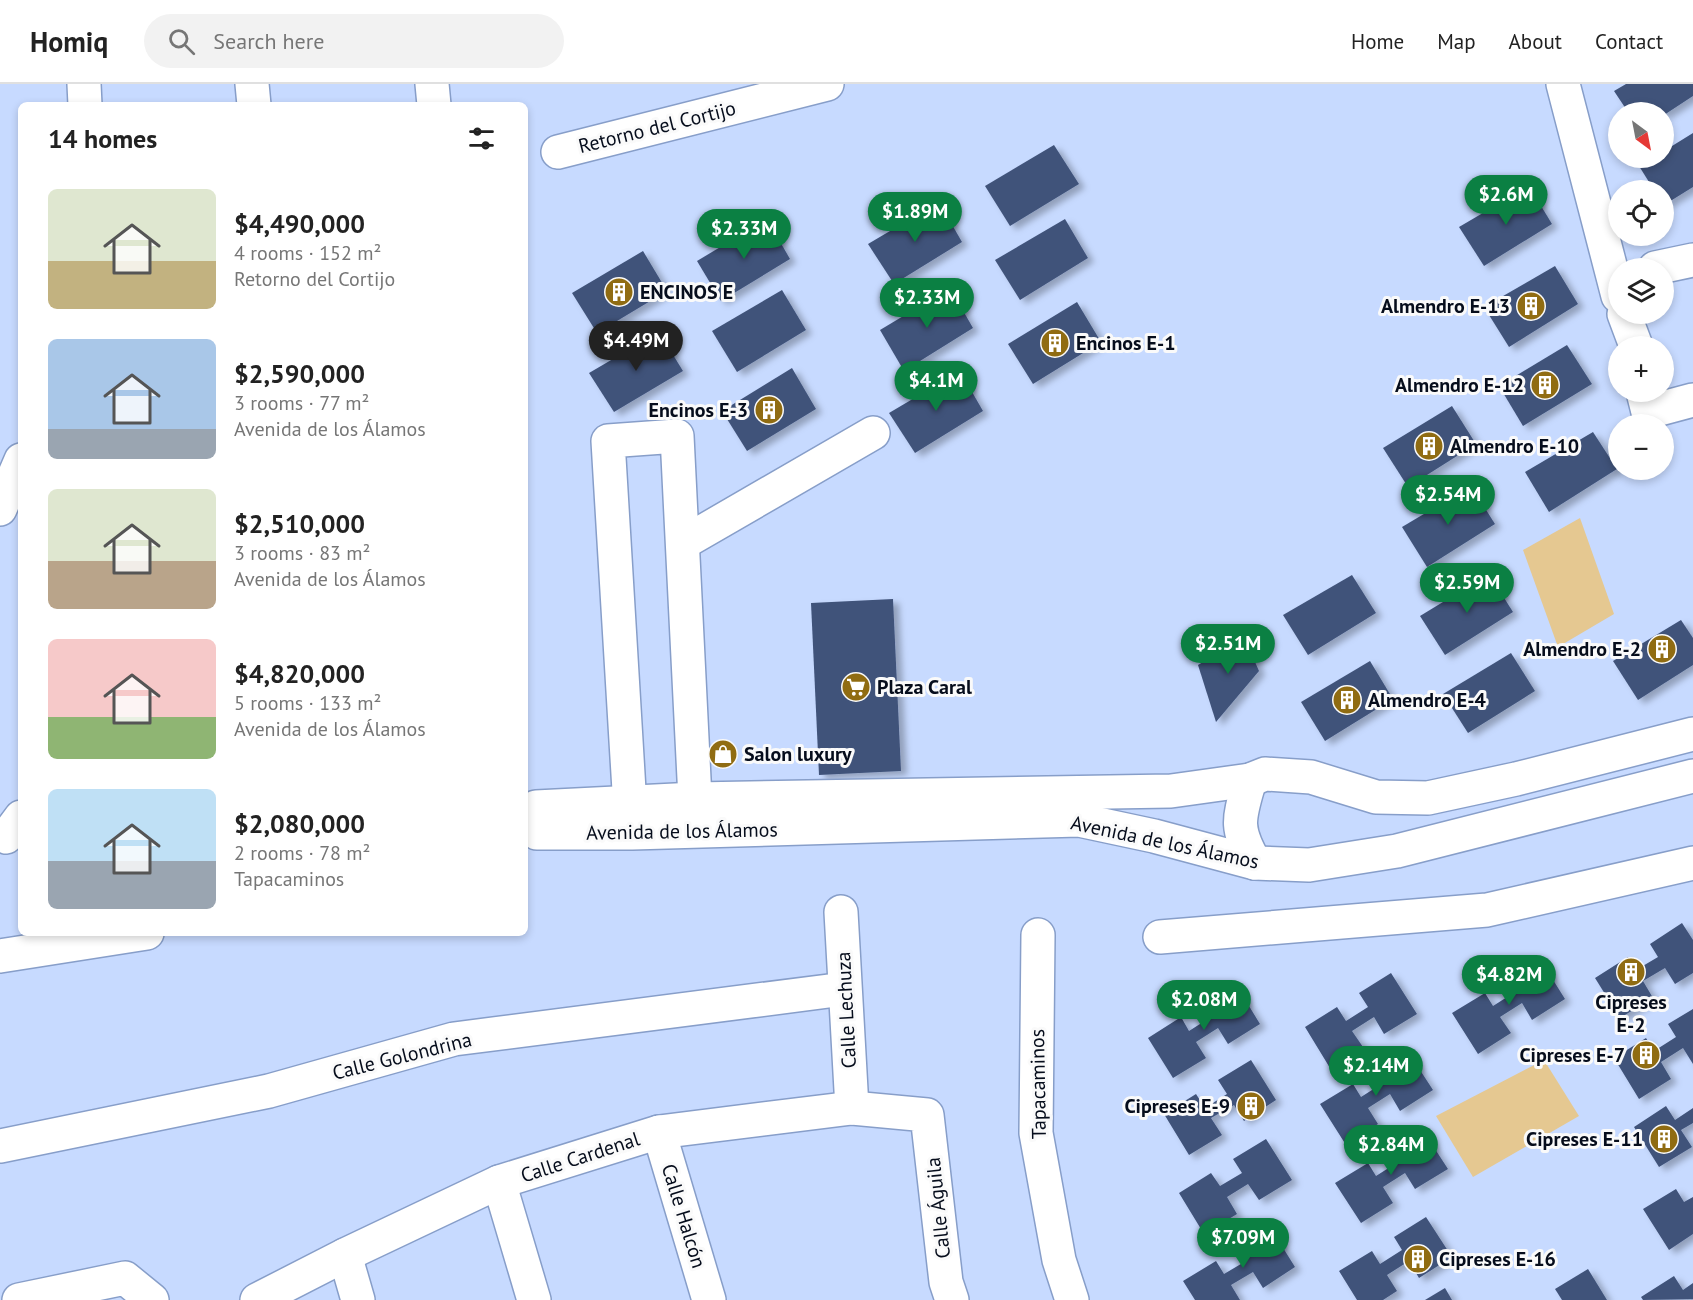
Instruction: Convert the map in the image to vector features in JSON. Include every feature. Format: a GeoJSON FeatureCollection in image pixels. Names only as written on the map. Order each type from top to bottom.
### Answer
{"type":"FeatureCollection","features":[{"type":"Feature","properties":{"kind":"street"},"geometry":{"type":"LineString","coordinates":[[84,84],[85,102]]}},
{"type":"Feature","properties":{"kind":"street"},"geometry":{"type":"LineString","coordinates":[[252,84],[254,102]]}},
{"type":"Feature","properties":{"kind":"street"},"geometry":{"type":"LineString","coordinates":[[432,84],[434,102]]}},
{"type":"Feature","properties":{"kind":"street","name":"Retorno del Cortijo"},"geometry":{"type":"LineString","coordinates":[[558,152],[827,84]]}},
{"type":"Feature","properties":{"kind":"street"},"geometry":{"type":"LineString","coordinates":[[1563,84],[1610,258]]}},
{"type":"Feature","properties":{"kind":"street"},"geometry":{"type":"LineString","coordinates":[[1674,264],[1693,260]]}},
{"type":"Feature","properties":{"kind":"street"},"geometry":{"type":"LineString","coordinates":[[1646,402],[1648,412],[1693,400]]}},
{"type":"Feature","properties":{"kind":"street"},"geometry":{"type":"LineString","coordinates":[[683,543],[873,433]]}},
{"type":"Feature","properties":{"kind":"street"},"geometry":{"type":"LineString","coordinates":[[630,818],[608,441],[677,435],[695,799]]}},
{"type":"Feature","properties":{"kind":"street"},"geometry":{"type":"LineString","coordinates":[[0,509],[18,467]]}},
{"type":"Feature","properties":{"kind":"street","name":"Avenida de los Álamos"},"geometry":{"type":"LineString","coordinates":[[528,824],[537,834],[630,818],[695,799],[1171,791],[1250,780],[1264,774],[1311,777],[1376,797],[1428,798],[1516,779],[1693,734]]}},
{"type":"Feature","properties":{"kind":"street","name":"Avenida de los Álamos"},"geometry":{"type":"LineString","coordinates":[[528,814],[536,807],[630,818],[1079,820],[1154,836],[1255,863],[1308,865],[1396,851],[1693,777]]}},
{"type":"Feature","properties":{"kind":"street"},"geometry":{"type":"LineString","coordinates":[[1250,780],[1239,826],[1245,846],[1255,863]]}},
{"type":"Feature","properties":{"kind":"street"},"geometry":{"type":"LineString","coordinates":[[1160,937],[1487,910],[1693,862]]}},
{"type":"Feature","properties":{"kind":"street","name":"Calle Lechuza"},"geometry":{"type":"LineString","coordinates":[[841,912],[852,1108]]}},
{"type":"Feature","properties":{"kind":"street","name":"Tapacaminos"},"geometry":{"type":"LineString","coordinates":[[1038,935],[1036,1133],[1059,1260],[1072,1300]]}},
{"type":"Feature","properties":{"kind":"street"},"geometry":{"type":"LineString","coordinates":[[0,956],[128,936]]}},
{"type":"Feature","properties":{"kind":"street","name":"Calle Golondrina"},"geometry":{"type":"LineString","coordinates":[[0,1146],[268,1091],[454,1039],[844,989]]}},
{"type":"Feature","properties":{"kind":"street","name":"Calle Cardenal"},"geometry":{"type":"LineString","coordinates":[[257,1300],[345,1255],[499,1182],[659,1132],[852,1108],[927,1114]]}},
{"type":"Feature","properties":{"kind":"street","name":"Calle Águila"},"geometry":{"type":"LineString","coordinates":[[927,1114],[946,1282],[952,1300]]}},
{"type":"Feature","properties":{"kind":"street","name":"Calle Halcón"},"geometry":{"type":"LineString","coordinates":[[659,1132],[709,1300]]}},
{"type":"Feature","properties":{"kind":"street"},"geometry":{"type":"LineString","coordinates":[[499,1182],[534,1300]]}},
{"type":"Feature","properties":{"kind":"street"},"geometry":{"type":"LineString","coordinates":[[345,1255],[358,1300]]}},
{"type":"Feature","properties":{"kind":"street"},"geometry":{"type":"LineString","coordinates":[[19,1300],[124,1278],[152,1300]]}},
{"type":"Feature","properties":{"kind":"shaded area"},"geometry":{"type":"Polygon","coordinates":[[[1580,518],[1614,614],[1558,647],[1523,550],[1580,518]]]}},
{"type":"Feature","properties":{"kind":"shaded area"},"geometry":{"type":"Polygon","coordinates":[[[1544,1060],[1579,1116],[1473,1177],[1436,1116],[1544,1060]]]}},
{"type":"Feature","properties":{"kind":"building"},"geometry":{"type":"Polygon","coordinates":[[[1626,84],[1693,84],[1693,96],[1674,108],[1674,102],[1621,102],[1614,91],[1626,84]]]}},
{"type":"Feature","properties":{"kind":"building"},"geometry":{"type":"Polygon","coordinates":[[[1693,133],[1693,187],[1674,199],[1674,180],[1648,180],[1640,168],[1674,168],[1674,145],[1693,133]]]}},
{"type":"Feature","properties":{"kind":"building"},"geometry":{"type":"Polygon","coordinates":[[[1054,145],[1079,184],[1010,226],[985,186],[1054,145]]]}},
{"type":"Feature","properties":{"kind":"building"},"geometry":{"type":"Polygon","coordinates":[[[1529,186],[1552,224],[1484,266],[1459,227],[1529,186]]]}},
{"type":"Feature","properties":{"kind":"building"},"geometry":{"type":"Polygon","coordinates":[[[939,202],[962,242],[894,284],[868,244],[939,202]]]}},
{"type":"Feature","properties":{"kind":"building","name":"ENCINOS E"},"geometry":{"type":"Polygon","coordinates":[[[767,219],[790,259],[721,301],[697,261],[767,219]]]}},
{"type":"Feature","properties":{"kind":"building"},"geometry":{"type":"Polygon","coordinates":[[[1065,219],[1088,258],[1020,300],[995,260],[1065,219]]]}},
{"type":"Feature","properties":{"kind":"building","name":"ENCINOS E"},"geometry":{"type":"Polygon","coordinates":[[[643,251],[667,291],[597,333],[572,293],[643,251]]]}},
{"type":"Feature","properties":{"kind":"building","name":"Almendro E-13"},"geometry":{"type":"Polygon","coordinates":[[[1555,266],[1578,304],[1509,347],[1484,307],[1555,266]]]}},
{"type":"Feature","properties":{"kind":"building"},"geometry":{"type":"Polygon","coordinates":[[[950,288],[973,328],[904,371],[880,330],[950,288]]]}},
{"type":"Feature","properties":{"kind":"building","name":"ENCINOS E"},"geometry":{"type":"Polygon","coordinates":[[[782,290],[806,330],[737,372],[712,331],[782,290]]]}},
{"type":"Feature","properties":{"kind":"building","name":"Encinos E-1"},"geometry":{"type":"Polygon","coordinates":[[[1077,302],[1101,342],[1033,384],[1008,344],[1077,302]]]}},
{"type":"Feature","properties":{"kind":"building"},"geometry":{"type":"Polygon","coordinates":[[[659,332],[683,371],[614,412],[589,373],[659,332]]]}},
{"type":"Feature","properties":{"kind":"building","name":"Almendro E-12"},"geometry":{"type":"Polygon","coordinates":[[[1567,345],[1592,384],[1523,426],[1499,386],[1567,345]]]}},
{"type":"Feature","properties":{"kind":"building","name":"Encinos E-3"},"geometry":{"type":"Polygon","coordinates":[[[792,368],[816,409],[747,451],[722,411],[792,368]]]}},
{"type":"Feature","properties":{"kind":"building"},"geometry":{"type":"Polygon","coordinates":[[[960,371],[983,411],[915,453],[889,413],[960,371]]]}},
{"type":"Feature","properties":{"kind":"building","name":"Almendro E-10"},"geometry":{"type":"Polygon","coordinates":[[[1452,406],[1476,444],[1408,487],[1383,448],[1452,406]]]}},
{"type":"Feature","properties":{"kind":"building"},"geometry":{"type":"Polygon","coordinates":[[[1593,432],[1608,455],[1608,475],[1549,512],[1525,472],[1593,432]]]}},
{"type":"Feature","properties":{"kind":"building"},"geometry":{"type":"Polygon","coordinates":[[[1471,486],[1495,524],[1427,567],[1402,527],[1471,486]]]}},
{"type":"Feature","properties":{"kind":"building"},"geometry":{"type":"Polygon","coordinates":[[[1489,574],[1513,612],[1445,655],[1420,616],[1489,574]]]}},
{"type":"Feature","properties":{"kind":"building"},"geometry":{"type":"Polygon","coordinates":[[[1352,575],[1376,613],[1308,655],[1283,615],[1352,575]]]}},
{"type":"Feature","properties":{"kind":"building","name":"Plaza Caral"},"geometry":{"type":"Polygon","coordinates":[[[893,599],[901,771],[819,775],[811,603],[893,599]]]}},
{"type":"Feature","properties":{"kind":"building","name":"Almendro E-2"},"geometry":{"type":"Polygon","coordinates":[[[1681,620],[1693,638],[1693,665],[1638,700],[1613,661],[1681,620]]]}},
{"type":"Feature","properties":{"kind":"building"},"geometry":{"type":"Polygon","coordinates":[[[1244,637],[1259,671],[1216,722],[1198,665],[1244,637]]]}},
{"type":"Feature","properties":{"kind":"building"},"geometry":{"type":"Polygon","coordinates":[[[1511,653],[1535,691],[1468,733],[1443,694],[1511,653]]]}},
{"type":"Feature","properties":{"kind":"building","name":"Almendro E-4"},"geometry":{"type":"Polygon","coordinates":[[[1370,661],[1393,699],[1325,741],[1301,702],[1370,661]]]}},
{"type":"Feature","properties":{"kind":"building","name":"Cipreses E-2"},"geometry":{"type":"Polygon","coordinates":[[[1682,923],[1693,940],[1693,973],[1675,984],[1665,968],[1643,981],[1653,998],[1620,1018],[1595,978],[1628,957],[1636,970],[1658,957],[1650,944],[1682,923]]]}},
{"type":"Feature","properties":{"kind":"building"},"geometry":{"type":"Polygon","coordinates":[[[1540,959],[1565,999],[1532,1020],[1522,1003],[1500,1017],[1511,1033],[1478,1054],[1452,1013],[1485,993],[1493,1006],[1515,992],[1507,979],[1540,959]]]}},
{"type":"Feature","properties":{"kind":"building"},"geometry":{"type":"Polygon","coordinates":[[[1391,973],[1417,1014],[1384,1034],[1374,1017],[1352,1031],[1363,1047],[1330,1068],[1305,1027],[1337,1007],[1346,1021],[1368,1007],[1359,993],[1391,973]]]}},
{"type":"Feature","properties":{"kind":"building"},"geometry":{"type":"Polygon","coordinates":[[[1235,983],[1260,1024],[1228,1044],[1218,1028],[1196,1042],[1206,1058],[1173,1078],[1148,1038],[1181,1017],[1189,1031],[1211,1017],[1202,1004],[1235,983]]]}},
{"type":"Feature","properties":{"kind":"building","name":"Cipreses E-7"},"geometry":{"type":"Polygon","coordinates":[[[1693,1009],[1693,1064],[1683,1048],[1661,1062],[1671,1079],[1639,1099],[1614,1058],[1646,1038],[1654,1051],[1676,1037],[1668,1024],[1693,1009]]]}},
{"type":"Feature","properties":{"kind":"building"},"geometry":{"type":"Polygon","coordinates":[[[1407,1050],[1433,1090],[1400,1111],[1390,1094],[1368,1108],[1378,1124],[1346,1145],[1320,1104],[1353,1084],[1361,1097],[1383,1083],[1375,1070],[1407,1050]]]}},
{"type":"Feature","properties":{"kind":"building","name":"Cipreses E-9"},"geometry":{"type":"Polygon","coordinates":[[[1251,1060],[1276,1100],[1244,1121],[1234,1105],[1211,1118],[1222,1135],[1189,1155],[1164,1114],[1196,1094],[1205,1108],[1227,1094],[1218,1080],[1251,1060]]]}},
{"type":"Feature","properties":{"kind":"building","name":"Cipreses E-11"},"geometry":{"type":"Polygon","coordinates":[[[1666,1106],[1675,1120],[1693,1108],[1693,1123],[1681,1130],[1692,1147],[1659,1167],[1634,1127],[1666,1106]]]}},
{"type":"Feature","properties":{"kind":"building"},"geometry":{"type":"Polygon","coordinates":[[[1422,1129],[1448,1169],[1415,1189],[1405,1173],[1383,1187],[1393,1203],[1361,1223],[1335,1183],[1368,1163],[1376,1176],[1398,1162],[1390,1149],[1422,1129]]]}},
{"type":"Feature","properties":{"kind":"building"},"geometry":{"type":"Polygon","coordinates":[[[1266,1139],[1292,1180],[1259,1200],[1248,1184],[1227,1197],[1237,1214],[1204,1234],[1179,1193],[1211,1173],[1220,1186],[1242,1173],[1233,1159],[1266,1139]]]}},
{"type":"Feature","properties":{"kind":"building"},"geometry":{"type":"Polygon","coordinates":[[[1676,1189],[1684,1202],[1693,1197],[1693,1234],[1669,1250],[1643,1209],[1676,1189]]]}},
{"type":"Feature","properties":{"kind":"building","name":"Cipreses E-16"},"geometry":{"type":"Polygon","coordinates":[[[1426,1217],[1452,1257],[1419,1278],[1409,1261],[1387,1275],[1397,1291],[1383,1300],[1357,1300],[1339,1271],[1372,1251],[1380,1264],[1402,1250],[1394,1237],[1426,1217]]]}},
{"type":"Feature","properties":{"kind":"building"},"geometry":{"type":"Polygon","coordinates":[[[1270,1227],[1295,1267],[1263,1288],[1253,1272],[1231,1285],[1240,1300],[1195,1300],[1183,1281],[1216,1261],[1224,1274],[1246,1261],[1237,1247],[1270,1227]]]}},
{"type":"Feature","properties":{"kind":"building"},"geometry":{"type":"Polygon","coordinates":[[[1588,1269],[1607,1300],[1562,1300],[1555,1289],[1588,1269]]]}},
{"type":"Feature","properties":{"kind":"building"},"geometry":{"type":"Polygon","coordinates":[[[1674,1276],[1683,1290],[1693,1283],[1693,1299],[1643,1300],[1641,1297],[1674,1276]]]}},
{"type":"Feature","properties":{"kind":"building"},"geometry":{"type":"Polygon","coordinates":[[[1445,1288],[1452,1300],[1425,1300],[1445,1288]]]}},
{"type":"Feature","properties":{"kind":"place","name":"ENCINOS E"},"geometry":{"type":"Point","coordinates":[619,292]}},
{"type":"Feature","properties":{"kind":"place","name":"Almendro E-13"},"geometry":{"type":"Point","coordinates":[1531,306]}},
{"type":"Feature","properties":{"kind":"place","name":"Encinos E-1"},"geometry":{"type":"Point","coordinates":[1055,343]}},
{"type":"Feature","properties":{"kind":"place","name":"Almendro E-12"},"geometry":{"type":"Point","coordinates":[1545,385]}},
{"type":"Feature","properties":{"kind":"place","name":"Encinos E-3"},"geometry":{"type":"Point","coordinates":[769,410]}},
{"type":"Feature","properties":{"kind":"place","name":"Almendro E-10"},"geometry":{"type":"Point","coordinates":[1429,446]}},
{"type":"Feature","properties":{"kind":"place","name":"Almendro E-2"},"geometry":{"type":"Point","coordinates":[1662,649]}},
{"type":"Feature","properties":{"kind":"place","name":"Plaza Caral"},"geometry":{"type":"Point","coordinates":[856,687]}},
{"type":"Feature","properties":{"kind":"place","name":"Almendro E-4"},"geometry":{"type":"Point","coordinates":[1347,700]}},
{"type":"Feature","properties":{"kind":"place","name":"Salon luxury"},"geometry":{"type":"Point","coordinates":[723,754]}},
{"type":"Feature","properties":{"kind":"place","name":"Cipreses E-2"},"geometry":{"type":"Point","coordinates":[1631,972]}},
{"type":"Feature","properties":{"kind":"place","name":"Cipreses E-7"},"geometry":{"type":"Point","coordinates":[1646,1055]}},
{"type":"Feature","properties":{"kind":"place","name":"Cipreses E-9"},"geometry":{"type":"Point","coordinates":[1251,1106]}},
{"type":"Feature","properties":{"kind":"place","name":"Cipreses E-11"},"geometry":{"type":"Point","coordinates":[1664,1139]}},
{"type":"Feature","properties":{"kind":"place","name":"Cipreses E-16"},"geometry":{"type":"Point","coordinates":[1418,1259]}}]}
